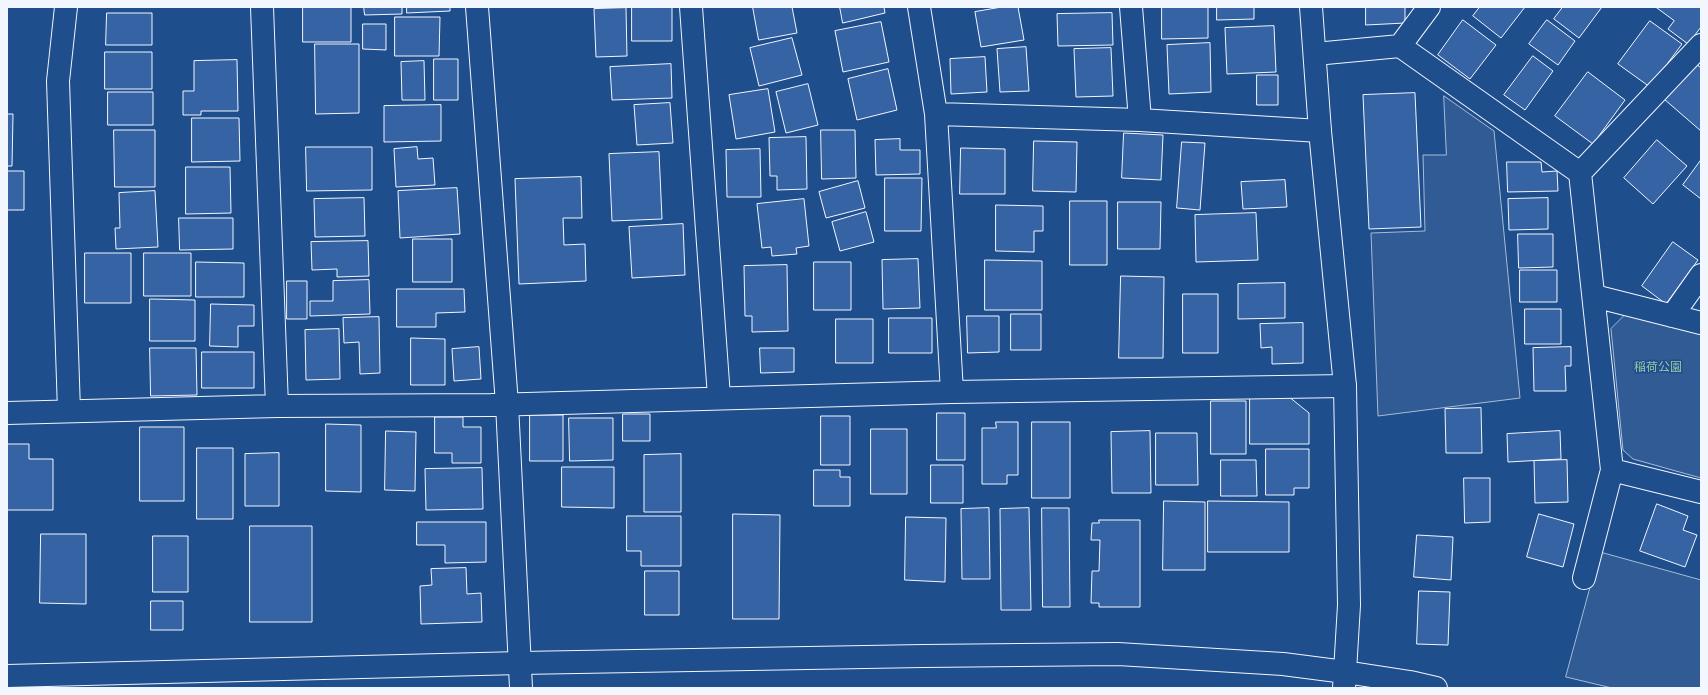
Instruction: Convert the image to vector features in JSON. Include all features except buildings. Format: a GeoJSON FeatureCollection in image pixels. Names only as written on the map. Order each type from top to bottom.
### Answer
{"type":"FeatureCollection","features":[{"type":"Feature","properties":{"kind":"street"},"geometry":{"type":"LineString","coordinates":[[66,7],[58,81],[69,411]]}},
{"type":"Feature","properties":{"kind":"street"},"geometry":{"type":"LineString","coordinates":[[262,7],[277,406]]}},
{"type":"Feature","properties":{"kind":"street"},"geometry":{"type":"LineString","coordinates":[[476,7],[507,404],[521,688]]}},
{"type":"Feature","properties":{"kind":"street"},"geometry":{"type":"LineString","coordinates":[[691,7],[719,397]]}},
{"type":"Feature","properties":{"kind":"street"},"geometry":{"type":"LineString","coordinates":[[919,7],[936,114],[952,392]]}},
{"type":"Feature","properties":{"kind":"street"},"geometry":{"type":"LineString","coordinates":[[1131,7],[1140,120]]}},
{"type":"Feature","properties":{"kind":"street"},"geometry":{"type":"LineString","coordinates":[[1311,7],[1320,131],[1345,386],[1349,604],[1345,680]]}},
{"type":"Feature","properties":{"kind":"street"},"geometry":{"type":"LineString","coordinates":[[1400,46],[1429,7]]}},
{"type":"Feature","properties":{"kind":"street"},"geometry":{"type":"LineString","coordinates":[[1580,173],[1701,45]]}},
{"type":"Feature","properties":{"kind":"street"},"geometry":{"type":"LineString","coordinates":[[1315,54],[1400,46],[1580,173],[1612,470],[1584,578]]}},
{"type":"Feature","properties":{"kind":"street"},"geometry":{"type":"LineString","coordinates":[[936,114],[1140,120],[1320,131]]}},
{"type":"Feature","properties":{"kind":"street"},"geometry":{"type":"LineString","coordinates":[[1672,316],[1701,275]]}},
{"type":"Feature","properties":{"kind":"street"},"geometry":{"type":"LineString","coordinates":[[1594,296],[1701,323]]}},
{"type":"Feature","properties":{"kind":"street"},"geometry":{"type":"LineString","coordinates":[[7,413],[277,406],[507,404],[719,397],[952,392],[1345,386]]}},
{"type":"Feature","properties":{"kind":"street"},"geometry":{"type":"LineString","coordinates":[[1612,470],[1701,492]]}},
{"type":"Feature","properties":{"kind":"street"},"geometry":{"type":"LineString","coordinates":[[7,676],[520,663],[1118,654],[1283,664],[1345,680],[1436,688]]}},
{"type":"Feature","properties":{"kind":"shaded area"},"geometry":{"type":"Polygon","coordinates":[[[1444,96],[1494,131],[1520,398],[1378,416],[1371,233],[1425,231],[1423,155],[1446,155],[1444,96]]]}},
{"type":"Feature","properties":{"kind":"shaded area","name":"稲荷公園"},"geometry":{"type":"Polygon","coordinates":[[[1626,314],[1701,334],[1701,478],[1633,459],[1623,450],[1611,329],[1626,314]]]}},
{"type":"Feature","properties":{"kind":"shaded area"},"geometry":{"type":"Polygon","coordinates":[[[1600,552],[1701,580],[1701,688],[1612,688],[1566,677],[1600,552]]]}}]}
